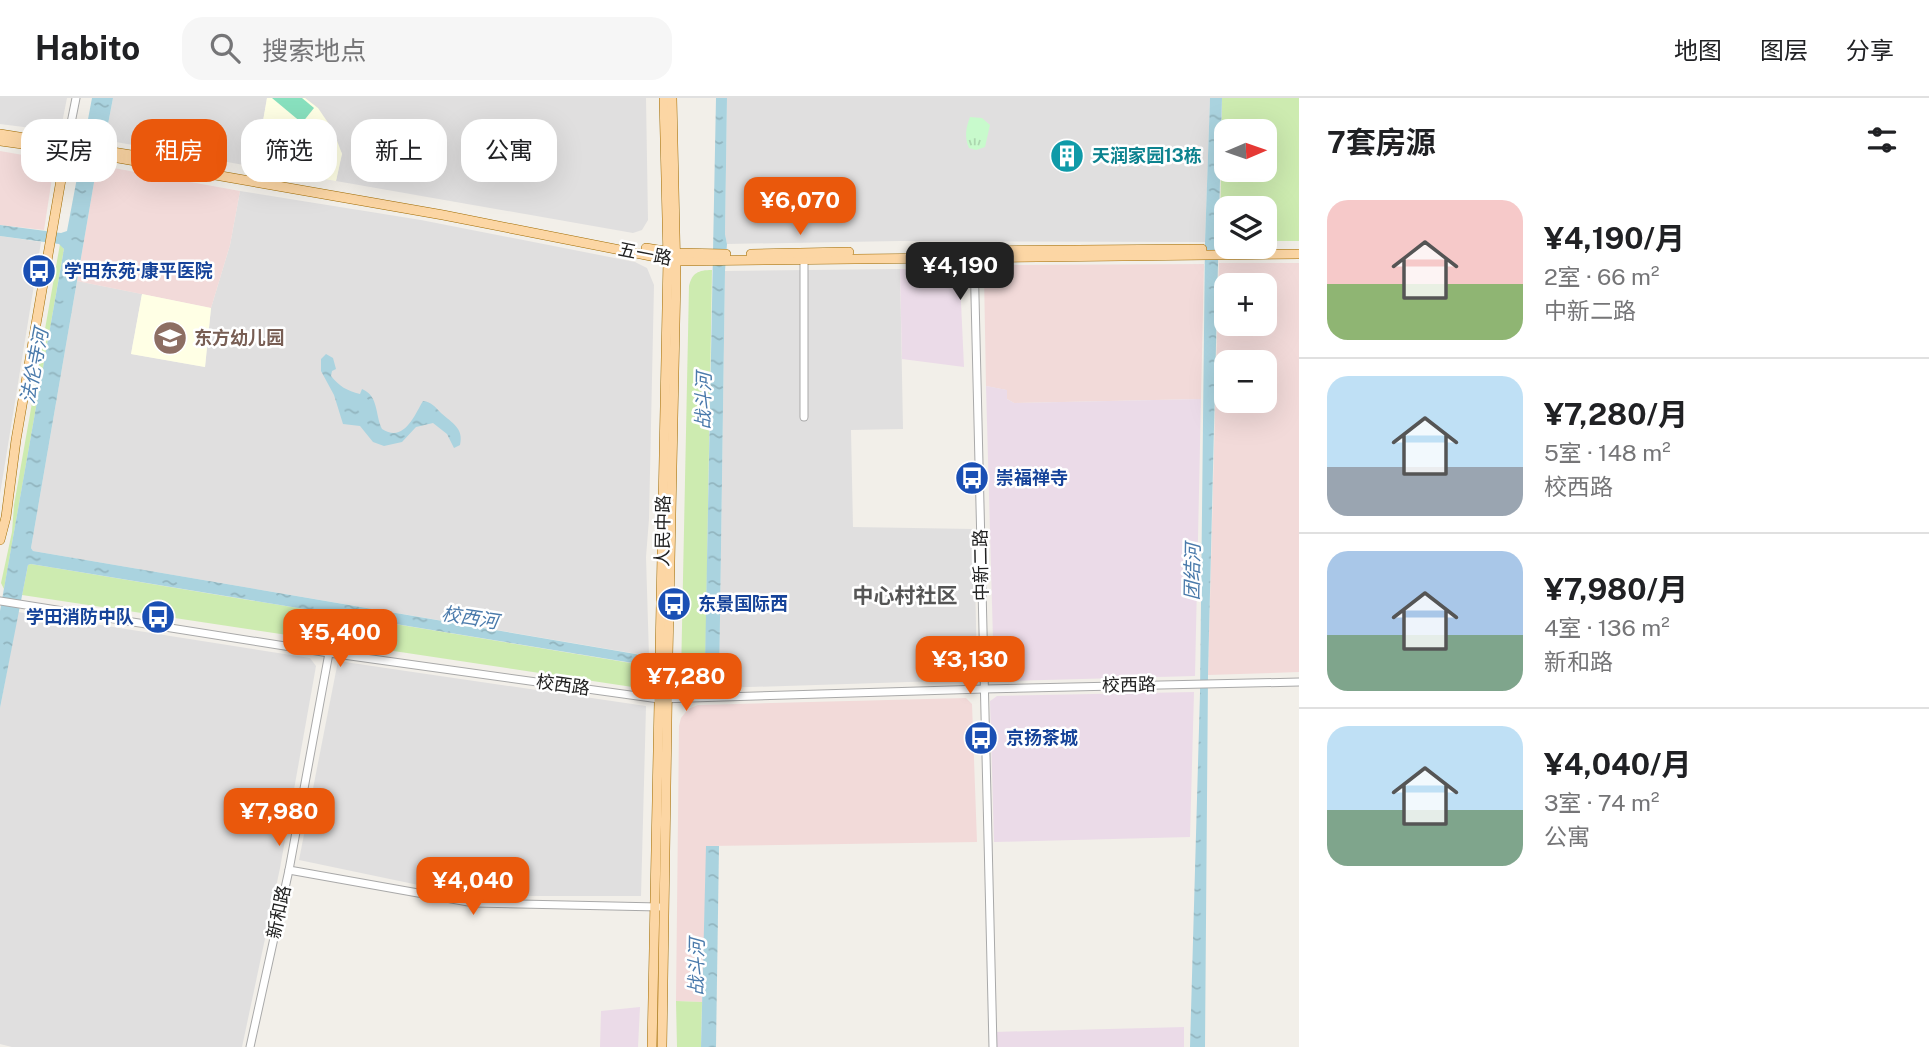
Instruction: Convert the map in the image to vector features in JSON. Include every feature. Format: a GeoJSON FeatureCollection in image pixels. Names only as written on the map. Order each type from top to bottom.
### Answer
{"type":"FeatureCollection","features":[{"type":"Feature","properties":{"kind":"main road","name":"人民中路"},"geometry":{"type":"LineString","coordinates":[[664,98],[672,256]]}},
{"type":"Feature","properties":{"kind":"main road","name":"人民中路"},"geometry":{"type":"LineString","coordinates":[[652,1047],[659,907],[664,699],[672,256],[672,98]]}},
{"type":"Feature","properties":{"kind":"main road","name":"五一路"},"geometry":{"type":"LineString","coordinates":[[0,134],[21,138]]}},
{"type":"Feature","properties":{"kind":"main road","name":"五一路"},"geometry":{"type":"LineString","coordinates":[[0,141],[21,143]]}},
{"type":"Feature","properties":{"kind":"main road","name":"五一路"},"geometry":{"type":"LineString","coordinates":[[117,155],[672,256],[1214,252]]}},
{"type":"Feature","properties":{"kind":"main road"},"geometry":{"type":"LineString","coordinates":[[0,540],[6,517],[8,491],[59,182]]}},
{"type":"Feature","properties":{"kind":"main road","name":"五一路"},"geometry":{"type":"LineString","coordinates":[[1277,249],[1299,248]]}},
{"type":"Feature","properties":{"kind":"main road","name":"五一路"},"geometry":{"type":"LineString","coordinates":[[728,257],[804,252],[974,254]]}},
{"type":"Feature","properties":{"kind":"main road","name":"五一路"},"geometry":{"type":"LineString","coordinates":[[1277,253],[1299,254]]}},
{"type":"Feature","properties":{"kind":"main road"},"geometry":{"type":"LineString","coordinates":[[0,517],[8,491]]}},
{"type":"Feature","properties":{"kind":"main road","name":"人民中路"},"geometry":{"type":"LineString","coordinates":[[659,907],[662,1047]]}},
{"type":"Feature","properties":{"kind":"street"},"geometry":{"type":"LineString","coordinates":[[72,119],[76,98]]}},
{"type":"Feature","properties":{"kind":"street"},"geometry":{"type":"LineString","coordinates":[[804,252],[804,416]]}},
{"type":"Feature","properties":{"kind":"street","name":"中新二路"},"geometry":{"type":"LineString","coordinates":[[974,254],[993,1047]]}},
{"type":"Feature","properties":{"kind":"street","name":"校西路"},"geometry":{"type":"LineString","coordinates":[[0,601],[329,653],[664,699],[1299,682]]}},
{"type":"Feature","properties":{"kind":"street","name":"新和路"},"geometry":{"type":"LineString","coordinates":[[250,1047],[289,870],[329,653]]}},
{"type":"Feature","properties":{"kind":"street"},"geometry":{"type":"LineString","coordinates":[[289,870],[474,903],[659,907]]}},
{"type":"Feature","properties":{"kind":"shaded area"},"geometry":{"type":"Polygon","coordinates":[[[0,98],[67,98],[63,119],[21,119],[21,127],[0,124],[0,98]]]}},
{"type":"Feature","properties":{"kind":"shaded area"},"geometry":{"type":"Polygon","coordinates":[[[113,98],[267,98],[263,119],[241,119],[241,164],[227,162],[227,119],[131,119],[131,145],[117,142],[117,119],[109,119],[113,98]]]}},
{"type":"Feature","properties":{"kind":"shaded area"},"geometry":{"type":"Polygon","coordinates":[[[267,98],[305,98],[318,108],[326,119],[263,119],[267,98]]]}},
{"type":"Feature","properties":{"kind":"shaded area"},"geometry":{"type":"Polygon","coordinates":[[[305,98],[646,98],[648,220],[642,230],[633,233],[337,181],[342,153],[337,146],[337,119],[319,119],[305,98]]]}},
{"type":"Feature","properties":{"kind":"shaded area"},"geometry":{"type":"Polygon","coordinates":[[[727,98],[1210,98],[1205,242],[899,241],[727,244],[727,98]]]}},
{"type":"Feature","properties":{"kind":"shaded area"},"geometry":{"type":"Polygon","coordinates":[[[337,141],[342,154],[337,176],[337,141]]]}},
{"type":"Feature","properties":{"kind":"shaded area"},"geometry":{"type":"Polygon","coordinates":[[[0,151],[21,155],[21,182],[51,182],[44,230],[0,225],[0,151]]]}},
{"type":"Feature","properties":{"kind":"shaded area"},"geometry":{"type":"Polygon","coordinates":[[[117,169],[131,171],[131,182],[190,182],[240,191],[230,245],[211,308],[77,281],[94,182],[117,182],[117,169]]]}},
{"type":"Feature","properties":{"kind":"shaded area"},"geometry":{"type":"Polygon","coordinates":[[[240,191],[421,220],[635,262],[647,268],[654,285],[646,557],[649,656],[33,551],[31,548],[77,281],[142,294],[131,354],[205,367],[211,308],[230,245],[240,191]]]}},
{"type":"Feature","properties":{"kind":"shaded area"},"geometry":{"type":"Polygon","coordinates":[[[0,236],[41,242],[0,494],[0,236]]]}},
{"type":"Feature","properties":{"kind":"shaded area"},"geometry":{"type":"Polygon","coordinates":[[[1219,263],[1299,263],[1299,672],[1208,675],[1215,413],[1277,413],[1277,350],[1217,350],[1217,336],[1277,336],[1277,273],[1219,273],[1219,263]]]}},
{"type":"Feature","properties":{"kind":"shaded area"},"geometry":{"type":"Polygon","coordinates":[[[1204,264],[1201,399],[1014,403],[1007,399],[1006,390],[986,386],[984,275],[992,265],[1204,264]]]}},
{"type":"Feature","properties":{"kind":"shaded area"},"geometry":{"type":"Polygon","coordinates":[[[900,269],[903,429],[851,430],[853,527],[974,529],[977,672],[971,680],[719,688],[725,271],[900,269]]]}},
{"type":"Feature","properties":{"kind":"shaded area"},"geometry":{"type":"Polygon","coordinates":[[[900,269],[954,271],[960,281],[964,367],[902,359],[900,269]]]}},
{"type":"Feature","properties":{"kind":"shaded area","name":"东方幼儿园"},"geometry":{"type":"Polygon","coordinates":[[[142,294],[211,308],[205,367],[131,354],[142,294]]]}},
{"type":"Feature","properties":{"kind":"shaded area"},"geometry":{"type":"Polygon","coordinates":[[[986,386],[1007,390],[1007,399],[1014,403],[1201,399],[1195,676],[1002,681],[994,677],[986,386]]]}},
{"type":"Feature","properties":{"kind":"shaded area"},"geometry":{"type":"Polygon","coordinates":[[[18,612],[310,658],[316,666],[280,868],[242,1047],[12,1047],[0,1044],[0,708],[18,612]]]}},
{"type":"Feature","properties":{"kind":"shaded area"},"geometry":{"type":"Polygon","coordinates":[[[338,661],[646,706],[641,896],[471,896],[299,860],[338,661]]]}},
{"type":"Feature","properties":{"kind":"shaded area"},"geometry":{"type":"Polygon","coordinates":[[[1194,692],[1190,837],[994,842],[990,701],[997,696],[1194,692]]]}},
{"type":"Feature","properties":{"kind":"shaded area"},"geometry":{"type":"Polygon","coordinates":[[[966,698],[972,704],[977,842],[707,846],[702,1002],[676,1001],[679,726],[688,709],[698,705],[966,698]]]}},
{"type":"Feature","properties":{"kind":"shaded area"},"geometry":{"type":"Polygon","coordinates":[[[640,1007],[638,1047],[600,1047],[601,1011],[640,1007]]]}},
{"type":"Feature","properties":{"kind":"shaded area"},"geometry":{"type":"Polygon","coordinates":[[[1184,1027],[1184,1047],[994,1047],[994,1032],[1184,1027]]]}},
{"type":"Feature","properties":{"kind":"green space"},"geometry":{"type":"Polygon","coordinates":[[[272,98],[302,98],[314,108],[305,119],[297,119],[272,98]]]}},
{"type":"Feature","properties":{"kind":"green space"},"geometry":{"type":"Polygon","coordinates":[[[1222,98],[1299,98],[1299,241],[1277,241],[1277,196],[1221,196],[1221,182],[1278,182],[1278,119],[1222,119],[1222,98]]]}},
{"type":"Feature","properties":{"kind":"green space"},"geometry":{"type":"Polygon","coordinates":[[[970,117],[982,118],[990,125],[985,147],[976,150],[969,148],[966,140],[970,117]]]}},
{"type":"Feature","properties":{"kind":"green space"},"geometry":{"type":"Polygon","coordinates":[[[60,244],[64,249],[4,589],[1,583],[60,244]]]}},
{"type":"Feature","properties":{"kind":"green space"},"geometry":{"type":"Polygon","coordinates":[[[712,270],[705,688],[694,689],[685,686],[681,676],[689,286],[696,273],[712,270]]]}},
{"type":"Feature","properties":{"kind":"green space"},"geometry":{"type":"Polygon","coordinates":[[[28,565],[649,666],[649,680],[639,688],[22,595],[28,565]]]}},
{"type":"Feature","properties":{"kind":"green space"},"geometry":{"type":"Polygon","coordinates":[[[676,1001],[702,1002],[701,1047],[677,1047],[676,1001]]]}},
{"type":"Feature","properties":{"kind":"water"},"geometry":{"type":"Polygon","coordinates":[[[92,98],[113,98],[109,119],[88,119],[92,98]]]}},
{"type":"Feature","properties":{"kind":"water"},"geometry":{"type":"Polygon","coordinates":[[[716,98],[727,98],[719,688],[705,688],[705,679],[700,674],[31,564],[28,565],[0,708],[0,611],[64,249],[59,244],[0,236],[0,225],[61,233],[67,231],[76,182],[94,182],[31,548],[33,551],[700,665],[705,663],[716,98]]]}},
{"type":"Feature","properties":{"kind":"water"},"geometry":{"type":"Polygon","coordinates":[[[1210,98],[1222,98],[1221,119],[1214,119],[1214,182],[1220,182],[1220,196],[1214,196],[1214,259],[1218,259],[1218,273],[1214,273],[1214,336],[1216,336],[1208,675],[1205,1047],[1190,1047],[1200,693],[1205,242],[1210,98]]]}},
{"type":"Feature","properties":{"kind":"water"},"geometry":{"type":"Polygon","coordinates":[[[326,354],[333,358],[336,369],[331,376],[337,383],[360,394],[362,389],[371,396],[382,429],[396,433],[402,430],[412,420],[423,401],[433,405],[456,426],[460,434],[460,445],[454,448],[447,434],[433,423],[416,427],[402,442],[384,446],[373,442],[360,426],[343,424],[334,395],[321,371],[321,359],[326,354]]]}},
{"type":"Feature","properties":{"kind":"water"},"geometry":{"type":"Polygon","coordinates":[[[706,846],[719,846],[716,1047],[701,1047],[706,846]]]}},
{"type":"Feature","properties":{"kind":"place","name":"天润家园13栋"},"geometry":{"type":"Point","coordinates":[1067,156]}},
{"type":"Feature","properties":{"kind":"place","name":"学田东苑·康平医院"},"geometry":{"type":"Point","coordinates":[39,271]}},
{"type":"Feature","properties":{"kind":"place","name":"东方幼儿园"},"geometry":{"type":"Point","coordinates":[170,338]}},
{"type":"Feature","properties":{"kind":"place","name":"崇福禅寺"},"geometry":{"type":"Point","coordinates":[972,478]}},
{"type":"Feature","properties":{"kind":"place","name":"东景国际西"},"geometry":{"type":"Point","coordinates":[674,604]}},
{"type":"Feature","properties":{"kind":"place","name":"学田消防中队"},"geometry":{"type":"Point","coordinates":[158,617]}},
{"type":"Feature","properties":{"kind":"place","name":"京扬茶城"},"geometry":{"type":"Point","coordinates":[981,738]}},
{"type":"Feature","properties":{"kind":"district","name":"中心村社区"},"geometry":{"type":"Point","coordinates":[905,596]}},
{"type":"Feature","properties":{"kind":"water label","name":"法伦寺河"},"geometry":{"type":"Point","coordinates":[34,366]}},
{"type":"Feature","properties":{"kind":"water label","name":"战斗河"},"geometry":{"type":"Point","coordinates":[703,401]}},
{"type":"Feature","properties":{"kind":"water label","name":"团结河"},"geometry":{"type":"Point","coordinates":[1192,572]}},
{"type":"Feature","properties":{"kind":"water label","name":"校西河"},"geometry":{"type":"Point","coordinates":[470,617]}},
{"type":"Feature","properties":{"kind":"water label","name":"战斗河"},"geometry":{"type":"Point","coordinates":[696,967]}}]}
